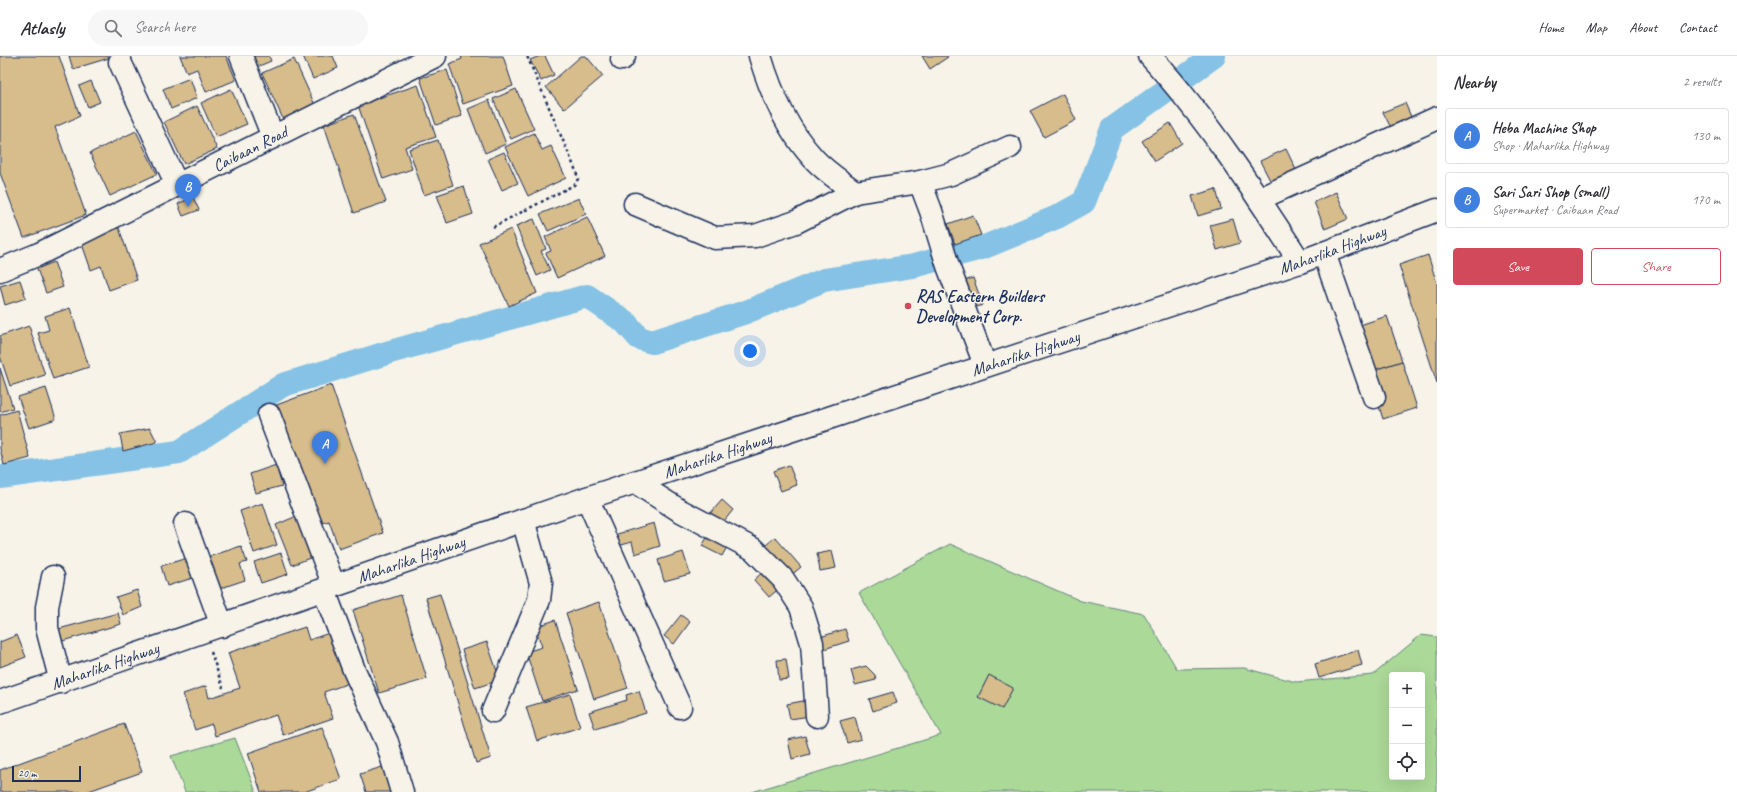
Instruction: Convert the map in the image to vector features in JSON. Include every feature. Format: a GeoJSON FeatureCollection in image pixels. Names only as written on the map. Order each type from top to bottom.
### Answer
{"type":"FeatureCollection","features":[{"type":"Feature","properties":{"kind":"main road"},"geometry":{"type":"LineString","coordinates":[[241,56],[273,137]]}},
{"type":"Feature","properties":{"kind":"main road","name":"Caibaan Road"},"geometry":{"type":"LineString","coordinates":[[0,270],[39,254],[434,56]]}},
{"type":"Feature","properties":{"kind":"main road"},"geometry":{"type":"LineString","coordinates":[[760,56],[765,72],[791,129],[815,160],[855,192]]}},
{"type":"Feature","properties":{"kind":"main road"},"geometry":{"type":"LineString","coordinates":[[1154,60],[1182,93],[1259,199],[1300,262]]}},
{"type":"Feature","properties":{"kind":"main road"},"geometry":{"type":"LineString","coordinates":[[120,62],[177,185]]}},
{"type":"Feature","properties":{"kind":"main road"},"geometry":{"type":"LineString","coordinates":[[1259,199],[1437,118]]}},
{"type":"Feature","properties":{"kind":"main road"},"geometry":{"type":"LineString","coordinates":[[635,204],[716,238],[755,236],[796,222],[855,192],[920,182],[951,174],[1010,147]]}},
{"type":"Feature","properties":{"kind":"main road"},"geometry":{"type":"LineString","coordinates":[[920,182],[986,365]]}},
{"type":"Feature","properties":{"kind":"main road","name":"Maharlika Highway"},"geometry":{"type":"LineString","coordinates":[[0,702],[634,482],[1300,262],[1437,210]]}},
{"type":"Feature","properties":{"kind":"main road"},"geometry":{"type":"LineString","coordinates":[[1324,253],[1374,397]]}},
{"type":"Feature","properties":{"kind":"main road"},"geometry":{"type":"LineString","coordinates":[[269,415],[329,588],[354,670],[387,742],[402,792]]}},
{"type":"Feature","properties":{"kind":"main road"},"geometry":{"type":"LineString","coordinates":[[634,482],[679,510],[753,549],[783,579],[800,607],[812,643],[817,716]]}},
{"type":"Feature","properties":{"kind":"main road"},"geometry":{"type":"LineString","coordinates":[[587,498],[680,707]]}},
{"type":"Feature","properties":{"kind":"main road"},"geometry":{"type":"LineString","coordinates":[[492,710],[539,600],[541,583],[523,520]]}},
{"type":"Feature","properties":{"kind":"main road"},"geometry":{"type":"LineString","coordinates":[[185,524],[213,629]]}},
{"type":"Feature","properties":{"kind":"main road"},"geometry":{"type":"LineString","coordinates":[[53,578],[47,607],[47,628],[61,682]]}},
{"type":"Feature","properties":{"kind":"path"},"geometry":{"type":"LineString","coordinates":[[493,226],[574,185],[578,179],[528,56]]}},
{"type":"Feature","properties":{"kind":"path"},"geometry":{"type":"LineString","coordinates":[[213,629],[223,688]]}},
{"type":"Feature","properties":{"kind":"green space"},"geometry":{"type":"Polygon","coordinates":[[[950,544],[1081,601],[1144,614],[1177,669],[1244,668],[1296,682],[1373,675],[1421,635],[1437,637],[1437,792],[752,792],[941,735],[859,593],[950,544]]]}},
{"type":"Feature","properties":{"kind":"green space"},"geometry":{"type":"Polygon","coordinates":[[[235,738],[256,792],[185,792],[171,756],[235,738]]]}},
{"type":"Feature","properties":{"kind":"building"},"geometry":{"type":"Polygon","coordinates":[[[0,56],[59,56],[80,116],[55,127],[86,215],[24,238],[0,173],[0,56]]]}},
{"type":"Feature","properties":{"kind":"building"},"geometry":{"type":"Polygon","coordinates":[[[69,56],[109,56],[109,58],[73,69],[69,56]]]}},
{"type":"Feature","properties":{"kind":"building"},"geometry":{"type":"Polygon","coordinates":[[[180,56],[226,56],[236,80],[206,92],[197,69],[187,73],[180,56]]]}},
{"type":"Feature","properties":{"kind":"building"},"geometry":{"type":"Polygon","coordinates":[[[247,56],[269,56],[271,61],[252,69],[247,56]]]}},
{"type":"Feature","properties":{"kind":"building"},"geometry":{"type":"Polygon","coordinates":[[[303,56],[333,56],[338,68],[313,79],[303,56]]]}},
{"type":"Feature","properties":{"kind":"building"},"geometry":{"type":"Polygon","coordinates":[[[461,56],[503,56],[513,86],[463,104],[449,64],[462,59],[461,56]]]}},
{"type":"Feature","properties":{"kind":"building"},"geometry":{"type":"Polygon","coordinates":[[[540,56],[545,56],[554,75],[541,81],[530,60],[540,56]]]}},
{"type":"Feature","properties":{"kind":"building"},"geometry":{"type":"Polygon","coordinates":[[[581,56],[586,56],[603,76],[564,109],[546,87],[581,56]]]}},
{"type":"Feature","properties":{"kind":"building"},"geometry":{"type":"Polygon","coordinates":[[[922,56],[947,56],[948,57],[930,69],[922,56]]]}},
{"type":"Feature","properties":{"kind":"building"},"geometry":{"type":"Polygon","coordinates":[[[294,59],[315,105],[283,119],[262,73],[294,59]]]}},
{"type":"Feature","properties":{"kind":"building"},"geometry":{"type":"Polygon","coordinates":[[[447,70],[462,116],[436,125],[420,78],[447,70]]]}},
{"type":"Feature","properties":{"kind":"building"},"geometry":{"type":"Polygon","coordinates":[[[190,78],[197,98],[171,109],[163,89],[190,78]]]}},
{"type":"Feature","properties":{"kind":"building"},"geometry":{"type":"Polygon","coordinates":[[[91,81],[100,102],[88,107],[79,86],[91,81]]]}},
{"type":"Feature","properties":{"kind":"building"},"geometry":{"type":"Polygon","coordinates":[[[418,85],[436,137],[405,147],[412,169],[383,179],[358,105],[418,85]]]}},
{"type":"Feature","properties":{"kind":"building"},"geometry":{"type":"Polygon","coordinates":[[[231,89],[247,124],[216,137],[201,103],[231,89]]]}},
{"type":"Feature","properties":{"kind":"building"},"geometry":{"type":"Polygon","coordinates":[[[516,89],[534,129],[511,139],[493,99],[516,89]]]}},
{"type":"Feature","properties":{"kind":"building"},"geometry":{"type":"Polygon","coordinates":[[[1063,94],[1076,120],[1044,137],[1030,111],[1063,94]]]}},
{"type":"Feature","properties":{"kind":"building"},"geometry":{"type":"Polygon","coordinates":[[[489,100],[506,144],[485,153],[468,109],[489,100]]]}},
{"type":"Feature","properties":{"kind":"building"},"geometry":{"type":"Polygon","coordinates":[[[1405,103],[1412,119],[1391,128],[1383,112],[1405,103]]]}},
{"type":"Feature","properties":{"kind":"building"},"geometry":{"type":"Polygon","coordinates":[[[197,106],[217,149],[184,164],[164,122],[197,106]]]}},
{"type":"Feature","properties":{"kind":"building"},"geometry":{"type":"Polygon","coordinates":[[[354,114],[386,202],[354,213],[324,125],[354,114]]]}},
{"type":"Feature","properties":{"kind":"building"},"geometry":{"type":"Polygon","coordinates":[[[1170,123],[1182,143],[1155,161],[1142,141],[1170,123]]]}},
{"type":"Feature","properties":{"kind":"building"},"geometry":{"type":"Polygon","coordinates":[[[136,131],[157,174],[110,196],[90,153],[136,131]]]}},
{"type":"Feature","properties":{"kind":"building"},"geometry":{"type":"Polygon","coordinates":[[[534,133],[542,150],[551,146],[566,178],[528,196],[505,147],[534,133]]]}},
{"type":"Feature","properties":{"kind":"building"},"geometry":{"type":"Polygon","coordinates":[[[438,140],[453,185],[424,195],[409,149],[438,140]]]}},
{"type":"Feature","properties":{"kind":"building"},"geometry":{"type":"Polygon","coordinates":[[[1286,149],[1298,174],[1273,186],[1260,161],[1286,149]]]}},
{"type":"Feature","properties":{"kind":"building"},"geometry":{"type":"Polygon","coordinates":[[[504,152],[518,183],[502,190],[488,159],[504,152]]]}},
{"type":"Feature","properties":{"kind":"building"},"geometry":{"type":"Polygon","coordinates":[[[464,186],[473,214],[447,223],[437,195],[464,186]]]}},
{"type":"Feature","properties":{"kind":"building"},"geometry":{"type":"Polygon","coordinates":[[[1216,189],[1221,209],[1198,216],[1192,196],[1216,189]]]}},
{"type":"Feature","properties":{"kind":"building"},"geometry":{"type":"Polygon","coordinates":[[[1336,192],[1348,219],[1325,229],[1314,202],[1336,192]]]}},
{"type":"Feature","properties":{"kind":"building"},"geometry":{"type":"Polygon","coordinates":[[[193,197],[199,210],[183,216],[178,204],[193,197]]]}},
{"type":"Feature","properties":{"kind":"building"},"geometry":{"type":"Polygon","coordinates":[[[579,198],[586,214],[548,231],[540,214],[579,198]]]}},
{"type":"Feature","properties":{"kind":"building"},"geometry":{"type":"Polygon","coordinates":[[[973,215],[981,235],[955,244],[948,224],[973,215]]]}},
{"type":"Feature","properties":{"kind":"building"},"geometry":{"type":"Polygon","coordinates":[[[587,217],[605,256],[557,278],[546,253],[551,251],[545,237],[587,217]]]}},
{"type":"Feature","properties":{"kind":"building"},"geometry":{"type":"Polygon","coordinates":[[[534,219],[546,249],[541,251],[550,270],[537,276],[516,226],[534,219]]]}},
{"type":"Feature","properties":{"kind":"building"},"geometry":{"type":"Polygon","coordinates":[[[1233,219],[1240,243],[1217,250],[1210,225],[1233,219]]]}},
{"type":"Feature","properties":{"kind":"building"},"geometry":{"type":"Polygon","coordinates":[[[119,228],[137,280],[109,290],[101,266],[91,270],[81,241],[119,228]]]}},
{"type":"Feature","properties":{"kind":"building"},"geometry":{"type":"Polygon","coordinates":[[[511,229],[537,293],[509,306],[479,243],[511,229]]]}},
{"type":"Feature","properties":{"kind":"building"},"geometry":{"type":"Polygon","coordinates":[[[1428,255],[1437,284],[1437,383],[1399,265],[1428,255]]]}},
{"type":"Feature","properties":{"kind":"building"},"geometry":{"type":"Polygon","coordinates":[[[54,262],[63,287],[46,293],[37,269],[54,262]]]}},
{"type":"Feature","properties":{"kind":"building"},"geometry":{"type":"Polygon","coordinates":[[[973,278],[983,305],[971,309],[961,282],[973,278]]]}},
{"type":"Feature","properties":{"kind":"building"},"geometry":{"type":"Polygon","coordinates":[[[20,280],[26,298],[5,305],[0,286],[20,280]]]}},
{"type":"Feature","properties":{"kind":"building"},"geometry":{"type":"Polygon","coordinates":[[[70,308],[89,367],[53,379],[38,333],[49,330],[45,316],[70,308]]]}},
{"type":"Feature","properties":{"kind":"building"},"geometry":{"type":"Polygon","coordinates":[[[1387,316],[1402,361],[1368,372],[1354,327],[1387,316]]]}},
{"type":"Feature","properties":{"kind":"building"},"geometry":{"type":"Polygon","coordinates":[[[29,326],[45,375],[10,386],[0,356],[0,336],[29,326]]]}},
{"type":"Feature","properties":{"kind":"building"},"geometry":{"type":"Polygon","coordinates":[[[1402,361],[1417,408],[1383,419],[1368,372],[1402,361]]]}},
{"type":"Feature","properties":{"kind":"building"},"geometry":{"type":"Polygon","coordinates":[[[0,368],[13,408],[0,412],[0,368]]]}},
{"type":"Feature","properties":{"kind":"building"},"geometry":{"type":"Polygon","coordinates":[[[331,385],[383,533],[339,549],[329,521],[313,526],[271,407],[331,385]]]}},
{"type":"Feature","properties":{"kind":"building"},"geometry":{"type":"Polygon","coordinates":[[[46,388],[56,419],[29,428],[18,397],[46,388]]]}},
{"type":"Feature","properties":{"kind":"building"},"geometry":{"type":"Polygon","coordinates":[[[17,410],[30,458],[4,465],[0,449],[0,415],[17,410]]]}},
{"type":"Feature","properties":{"kind":"building"},"geometry":{"type":"Polygon","coordinates":[[[150,428],[157,442],[123,451],[120,434],[150,428]]]}},
{"type":"Feature","properties":{"kind":"building"},"geometry":{"type":"Polygon","coordinates":[[[276,465],[282,486],[256,493],[250,474],[276,465]]]}},
{"type":"Feature","properties":{"kind":"building"},"geometry":{"type":"Polygon","coordinates":[[[789,465],[797,485],[781,491],[773,471],[789,465]]]}},
{"type":"Feature","properties":{"kind":"building"},"geometry":{"type":"Polygon","coordinates":[[[722,500],[733,510],[720,526],[708,516],[722,500]]]}},
{"type":"Feature","properties":{"kind":"building"},"geometry":{"type":"Polygon","coordinates":[[[263,503],[277,545],[254,553],[240,511],[263,503]]]}},
{"type":"Feature","properties":{"kind":"building"},"geometry":{"type":"Polygon","coordinates":[[[299,515],[315,556],[292,565],[276,525],[299,515]]]}},
{"type":"Feature","properties":{"kind":"building"},"geometry":{"type":"Polygon","coordinates":[[[654,523],[660,546],[635,554],[632,542],[618,546],[614,535],[654,523]]]}},
{"type":"Feature","properties":{"kind":"building"},"geometry":{"type":"Polygon","coordinates":[[[709,534],[728,545],[722,556],[702,546],[709,534]]]}},
{"type":"Feature","properties":{"kind":"building"},"geometry":{"type":"Polygon","coordinates":[[[775,537],[801,567],[790,576],[764,547],[775,537]]]}},
{"type":"Feature","properties":{"kind":"building"},"geometry":{"type":"Polygon","coordinates":[[[241,546],[247,562],[240,564],[245,580],[215,590],[199,560],[241,546]]]}},
{"type":"Feature","properties":{"kind":"building"},"geometry":{"type":"Polygon","coordinates":[[[832,551],[836,568],[820,571],[817,554],[832,551]]]}},
{"type":"Feature","properties":{"kind":"building"},"geometry":{"type":"Polygon","coordinates":[[[683,552],[690,574],[664,581],[658,560],[683,552]]]}},
{"type":"Feature","properties":{"kind":"building"},"geometry":{"type":"Polygon","coordinates":[[[281,553],[288,574],[261,583],[254,562],[281,553]]]}},
{"type":"Feature","properties":{"kind":"building"},"geometry":{"type":"Polygon","coordinates":[[[190,557],[196,577],[167,586],[161,566],[190,557]]]}},
{"type":"Feature","properties":{"kind":"building"},"geometry":{"type":"Polygon","coordinates":[[[766,569],[781,587],[769,597],[754,580],[766,569]]]}},
{"type":"Feature","properties":{"kind":"building"},"geometry":{"type":"Polygon","coordinates":[[[137,590],[142,607],[123,615],[116,597],[137,590]]]}},
{"type":"Feature","properties":{"kind":"building"},"geometry":{"type":"Polygon","coordinates":[[[440,594],[491,758],[476,763],[426,598],[440,594]]]}},
{"type":"Feature","properties":{"kind":"building"},"geometry":{"type":"Polygon","coordinates":[[[401,595],[427,679],[379,693],[353,610],[401,595]]]}},
{"type":"Feature","properties":{"kind":"building"},"geometry":{"type":"Polygon","coordinates":[[[599,602],[628,688],[594,699],[566,613],[599,602]]]}},
{"type":"Feature","properties":{"kind":"building"},"geometry":{"type":"Polygon","coordinates":[[[118,613],[121,624],[59,642],[55,630],[118,613]]]}},
{"type":"Feature","properties":{"kind":"building"},"geometry":{"type":"Polygon","coordinates":[[[681,615],[690,622],[674,644],[664,636],[681,615]]]}},
{"type":"Feature","properties":{"kind":"building"},"geometry":{"type":"Polygon","coordinates":[[[555,620],[578,689],[542,701],[526,652],[542,647],[535,627],[555,620]]]}},
{"type":"Feature","properties":{"kind":"building"},"geometry":{"type":"Polygon","coordinates":[[[305,627],[309,640],[332,632],[349,683],[324,692],[333,718],[283,735],[276,715],[215,736],[212,724],[195,730],[183,694],[206,686],[209,698],[240,688],[228,653],[305,627]]]}},
{"type":"Feature","properties":{"kind":"building"},"geometry":{"type":"Polygon","coordinates":[[[845,629],[849,641],[824,649],[820,637],[845,629]]]}},
{"type":"Feature","properties":{"kind":"building"},"geometry":{"type":"Polygon","coordinates":[[[17,635],[26,657],[0,667],[0,642],[17,635]]]}},
{"type":"Feature","properties":{"kind":"building"},"geometry":{"type":"Polygon","coordinates":[[[487,642],[500,680],[475,688],[462,650],[487,642]]]}},
{"type":"Feature","properties":{"kind":"building"},"geometry":{"type":"Polygon","coordinates":[[[1358,650],[1362,665],[1319,678],[1315,664],[1358,650]]]}},
{"type":"Feature","properties":{"kind":"building"},"geometry":{"type":"Polygon","coordinates":[[[786,659],[789,679],[779,680],[777,660],[786,659]]]}},
{"type":"Feature","properties":{"kind":"building"},"geometry":{"type":"Polygon","coordinates":[[[866,666],[875,675],[876,680],[855,685],[851,670],[866,666]]]}},
{"type":"Feature","properties":{"kind":"building"},"geometry":{"type":"Polygon","coordinates":[[[989,675],[1013,688],[1002,709],[978,697],[989,675]]]}},
{"type":"Feature","properties":{"kind":"building"},"geometry":{"type":"Polygon","coordinates":[[[639,691],[646,713],[595,729],[589,712],[627,700],[626,695],[639,691]]]}},
{"type":"Feature","properties":{"kind":"building"},"geometry":{"type":"Polygon","coordinates":[[[893,692],[897,703],[873,711],[869,699],[893,692]]]}},
{"type":"Feature","properties":{"kind":"building"},"geometry":{"type":"Polygon","coordinates":[[[570,694],[580,727],[537,741],[526,707],[570,694]]]}},
{"type":"Feature","properties":{"kind":"building"},"geometry":{"type":"Polygon","coordinates":[[[808,700],[810,716],[790,719],[787,704],[808,700]]]}},
{"type":"Feature","properties":{"kind":"building"},"geometry":{"type":"Polygon","coordinates":[[[855,717],[861,739],[847,743],[840,721],[855,717]]]}},
{"type":"Feature","properties":{"kind":"building"},"geometry":{"type":"Polygon","coordinates":[[[124,724],[142,772],[86,792],[0,792],[0,770],[124,724]]]}},
{"type":"Feature","properties":{"kind":"building"},"geometry":{"type":"Polygon","coordinates":[[[322,727],[341,779],[304,792],[261,792],[248,753],[322,727]]]}},
{"type":"Feature","properties":{"kind":"building"},"geometry":{"type":"Polygon","coordinates":[[[805,736],[810,754],[792,759],[788,740],[805,736]]]}},
{"type":"Feature","properties":{"kind":"building"},"geometry":{"type":"Polygon","coordinates":[[[385,766],[393,792],[366,792],[360,774],[385,766]]]}},
{"type":"Feature","properties":{"kind":"waterway"},"geometry":{"type":"LineString","coordinates":[[0,477],[179,452],[283,385],[390,352],[587,296],[625,322],[639,338],[652,342],[746,312],[824,280],[913,266],[982,248],[1057,217],[1084,202],[1112,129],[1214,56]]}},
{"type":"Feature","properties":{"kind":"place","name":"Sari Sari Shop (small)"},"geometry":{"type":"Point","coordinates":[188,207]}},
{"type":"Feature","properties":{"kind":"place","name":"RAS Eastern Builders Development Corp."},"geometry":{"type":"Point","coordinates":[908,306]}},
{"type":"Feature","properties":{"kind":"place","name":"Heba Machine Shop"},"geometry":{"type":"Point","coordinates":[325,464]}}]}
